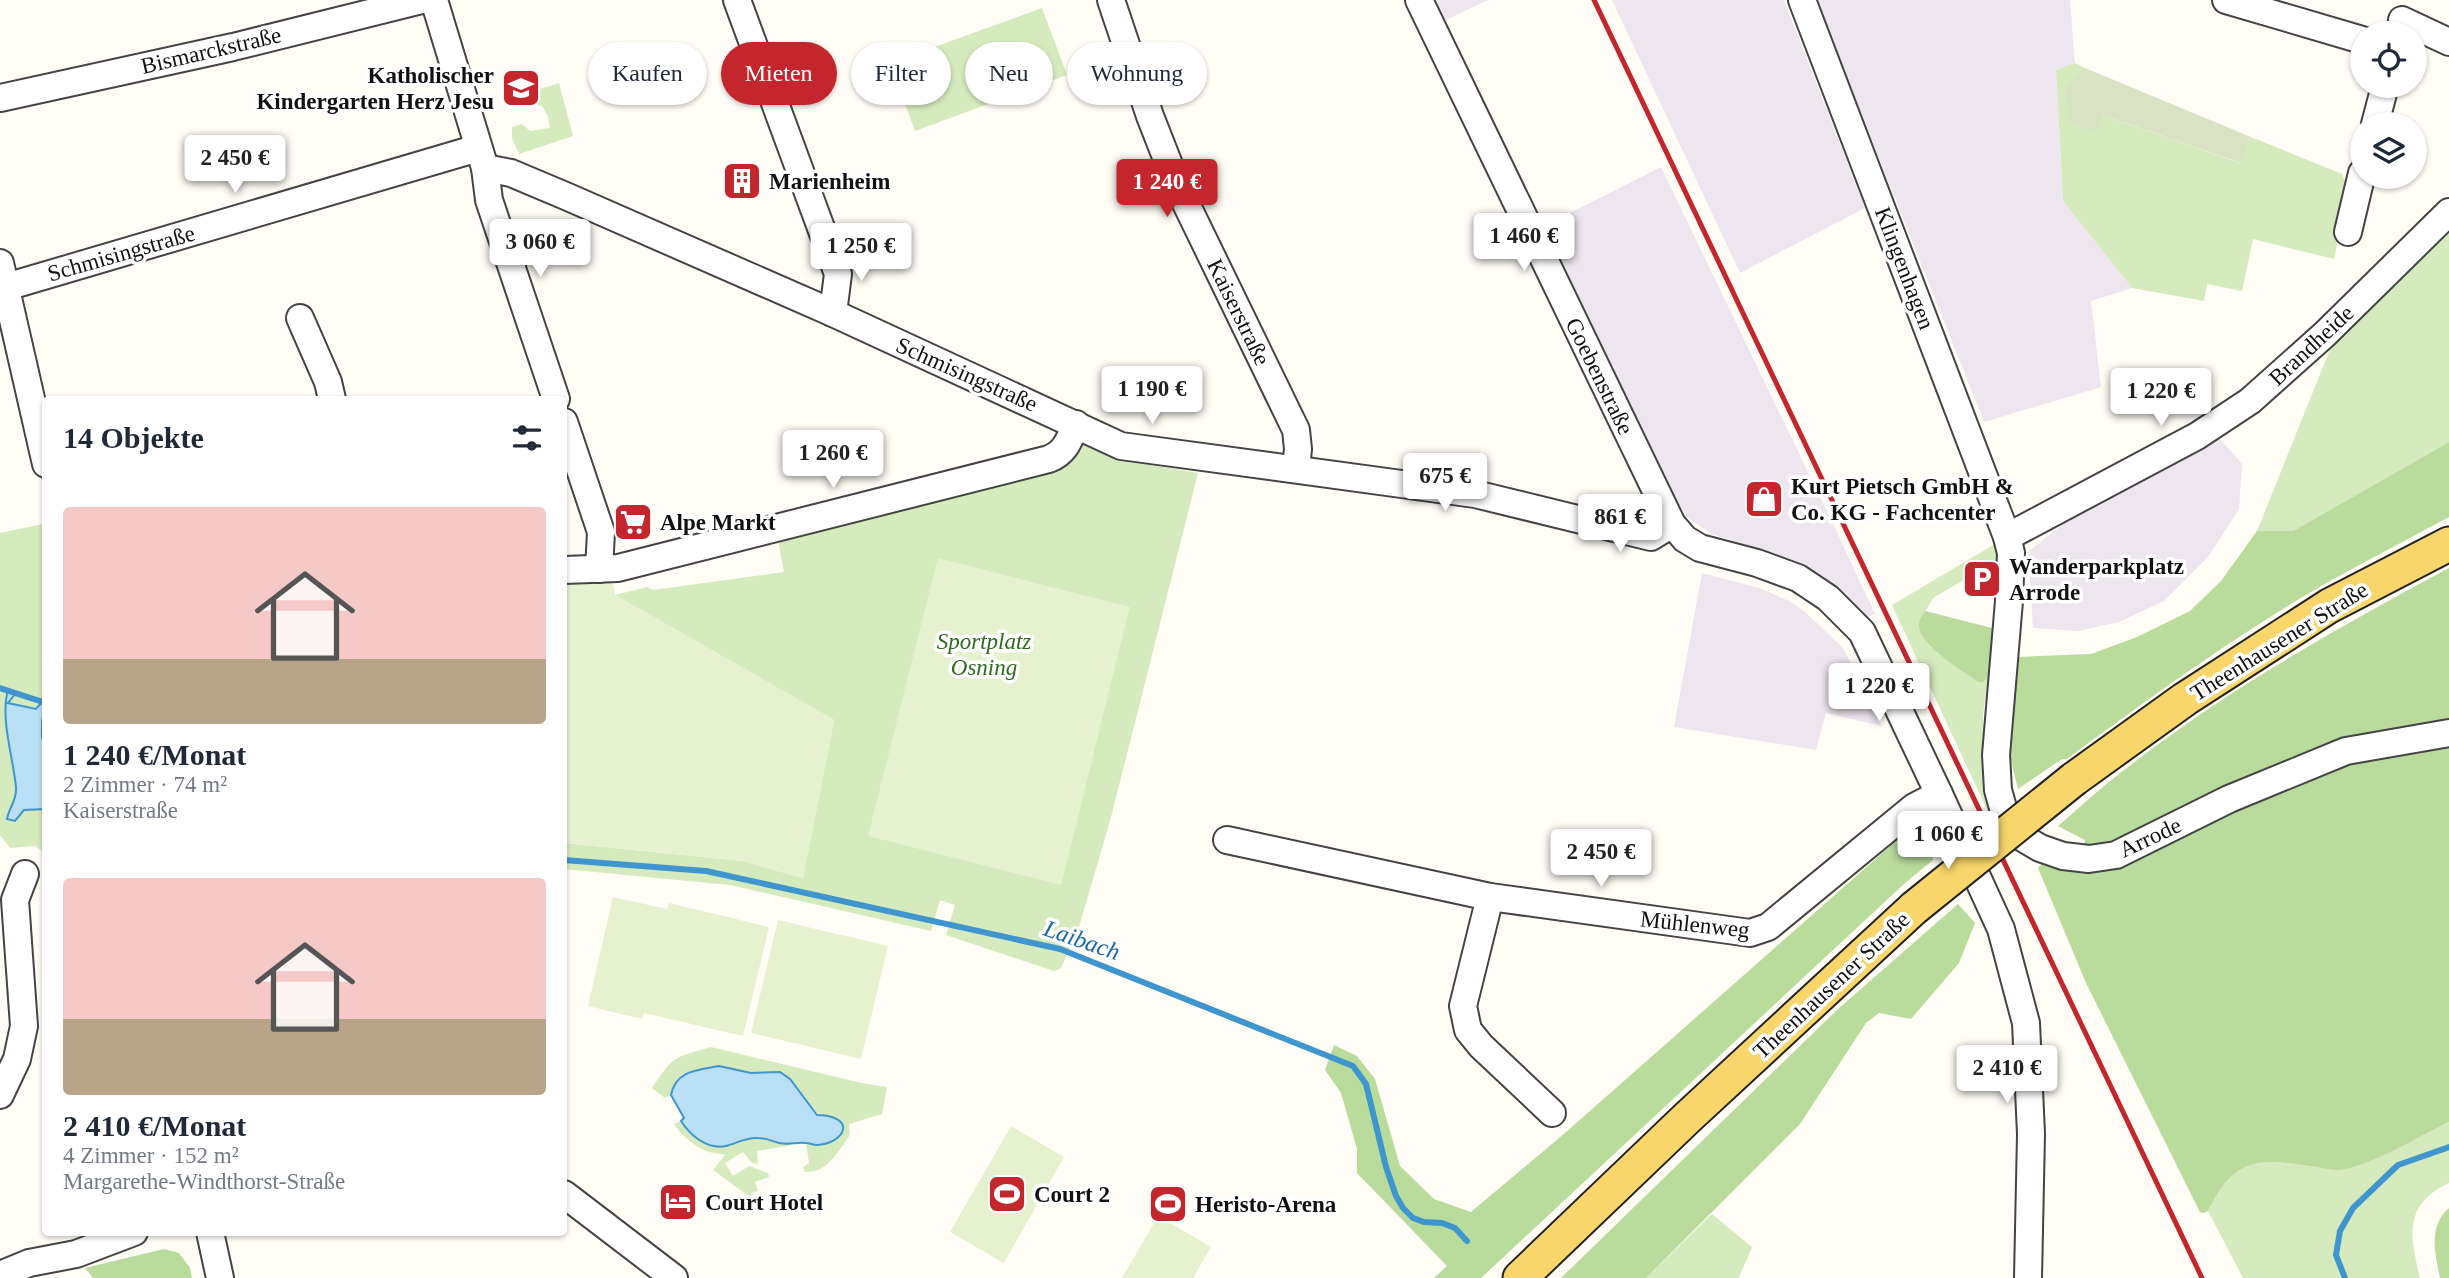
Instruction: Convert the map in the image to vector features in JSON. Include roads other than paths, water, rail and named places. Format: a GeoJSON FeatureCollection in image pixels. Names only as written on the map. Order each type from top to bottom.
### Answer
{"type":"FeatureCollection","features":[{"type":"Feature","properties":{"kind":"main road","name":"Theenhausener Straße"},"geometry":{"type":"LineString","coordinates":[[1520,1278],[1687,1118],[1914,908],[2074,779],[2185,699],[2329,606],[2449,544]]}},
{"type":"Feature","properties":{"kind":"street","name":"Bismarckstraße"},"geometry":{"type":"LineString","coordinates":[[0,99],[220,50],[422,0]]}},
{"type":"Feature","properties":{"kind":"street"},"geometry":{"type":"LineString","coordinates":[[434,0],[482,158],[489,200],[555,396]]}},
{"type":"Feature","properties":{"kind":"street"},"geometry":{"type":"LineString","coordinates":[[737,0],[838,275],[833,313]]}},
{"type":"Feature","properties":{"kind":"street","name":"Kaiserstraße"},"geometry":{"type":"LineString","coordinates":[[1111,0],[1150,116],[1177,185],[1296,430],[1296,469]]}},
{"type":"Feature","properties":{"kind":"street","name":"Goebenstraße"},"geometry":{"type":"LineString","coordinates":[[1419,0],[1672,524]]}},
{"type":"Feature","properties":{"kind":"street","name":"Klingenhagen"},"geometry":{"type":"LineString","coordinates":[[1802,0],[2007,537]]}},
{"type":"Feature","properties":{"kind":"street"},"geometry":{"type":"LineString","coordinates":[[2226,0],[2350,36]]}},
{"type":"Feature","properties":{"kind":"street"},"geometry":{"type":"LineString","coordinates":[[2403,18],[2449,42]]}},
{"type":"Feature","properties":{"kind":"street","name":"Schmisingstraße"},"geometry":{"type":"LineString","coordinates":[[1,269],[482,158],[833,313],[1121,446],[1475,494],[1651,537],[1672,524]]}},
{"type":"Feature","properties":{"kind":"street"},"geometry":{"type":"LineString","coordinates":[[2348,232],[2358,189]]}},
{"type":"Feature","properties":{"kind":"street","name":"Brandheide"},"geometry":{"type":"LineString","coordinates":[[2007,537],[2197,436],[2250,401],[2325,334],[2449,212]]}},
{"type":"Feature","properties":{"kind":"street"},"geometry":{"type":"LineString","coordinates":[[1,269],[42,447]]}},
{"type":"Feature","properties":{"kind":"street"},"geometry":{"type":"LineString","coordinates":[[300,318],[328,382],[331,396]]}},
{"type":"Feature","properties":{"kind":"street"},"geometry":{"type":"LineString","coordinates":[[567,569],[618,568],[1049,459],[1059,455],[1066,447],[1076,424]]}},
{"type":"Feature","properties":{"kind":"street"},"geometry":{"type":"LineString","coordinates":[[567,431],[600,532],[600,569]]}},
{"type":"Feature","properties":{"kind":"street"},"geometry":{"type":"LineString","coordinates":[[1672,524],[1685,539],[1700,548],[1757,563],[1798,578],[1828,598],[1862,632],[1939,794],[2001,929],[2025,1023],[2031,1134],[2028,1278]]}},
{"type":"Feature","properties":{"kind":"street","name":"Arrode"},"geometry":{"type":"LineString","coordinates":[[2007,537],[2011,553],[1996,755],[1998,790],[2005,815],[2018,835],[2040,848],[2063,856],[2089,859],[2116,855],[2229,799],[2346,751],[2449,733]]}},
{"type":"Feature","properties":{"kind":"street","name":"Mühlenweg"},"geometry":{"type":"LineString","coordinates":[[1227,840],[1490,897],[1722,931],[1759,932],[1914,807],[1939,794]]}},
{"type":"Feature","properties":{"kind":"street"},"geometry":{"type":"LineString","coordinates":[[0,1095],[17,1059],[24,1026],[15,900],[25,874]]}},
{"type":"Feature","properties":{"kind":"street"},"geometry":{"type":"LineString","coordinates":[[1490,897],[1463,1006],[1468,1030],[1481,1046],[1552,1113]]}},
{"type":"Feature","properties":{"kind":"street"},"geometry":{"type":"LineString","coordinates":[[567,1196],[674,1278]]}},
{"type":"Feature","properties":{"kind":"street"},"geometry":{"type":"LineString","coordinates":[[0,1275],[29,1264],[76,1255],[124,1236]]}},
{"type":"Feature","properties":{"kind":"street"},"geometry":{"type":"LineString","coordinates":[[211,1236],[220,1278]]}},
{"type":"Feature","properties":{"kind":"water"},"geometry":{"type":"Polygon","coordinates":[[[8,690],[16,693],[8,703],[36,709],[42,702],[42,809],[24,810],[15,821],[7,819],[16,792],[6,725],[8,690]]]}},
{"type":"Feature","properties":{"kind":"water"},"geometry":{"type":"Polygon","coordinates":[[[719,1066],[751,1073],[780,1072],[790,1079],[817,1115],[837,1119],[843,1128],[842,1132],[833,1141],[817,1145],[783,1144],[754,1138],[719,1147],[706,1144],[694,1136],[681,1121],[684,1118],[671,1095],[683,1076],[696,1070],[719,1066]]]}},
{"type":"Feature","properties":{"kind":"waterway","name":"Laibach"},"geometry":{"type":"LineString","coordinates":[[0,688],[42,702]]}},
{"type":"Feature","properties":{"kind":"waterway","name":"Laibach"},"geometry":{"type":"LineString","coordinates":[[567,860],[706,871],[1060,949],[1353,1066],[1366,1084],[1386,1167],[1403,1208],[1413,1218],[1455,1228],[1467,1241]]}},
{"type":"Feature","properties":{"kind":"waterway","name":"Laibach"},"geometry":{"type":"LineString","coordinates":[[2345,1278],[2336,1255],[2340,1231],[2353,1208],[2398,1165],[2449,1147]]}},
{"type":"Feature","properties":{"kind":"railway"},"geometry":{"type":"LineString","coordinates":[[1594,0],[2202,1278]]}},
{"type":"Feature","properties":{"kind":"place","name":"Katholischer Kindergarten Herz Jesu"},"geometry":{"type":"Point","coordinates":[521,88]}},
{"type":"Feature","properties":{"kind":"place","name":"Marienheim"},"geometry":{"type":"Point","coordinates":[742,181]}},
{"type":"Feature","properties":{"kind":"place","name":"Kurt Pietsch GmbH & Co. KG - Fachcenter"},"geometry":{"type":"Point","coordinates":[1764,499]}},
{"type":"Feature","properties":{"kind":"place","name":"Alpe Markt"},"geometry":{"type":"Point","coordinates":[633,522]}},
{"type":"Feature","properties":{"kind":"place","name":"Wanderparkplatz Arrode"},"geometry":{"type":"Point","coordinates":[1982,579]}},
{"type":"Feature","properties":{"kind":"place","name":"Court 2"},"geometry":{"type":"Point","coordinates":[1007,1194]}},
{"type":"Feature","properties":{"kind":"place","name":"Court Hotel"},"geometry":{"type":"Point","coordinates":[678,1202]}},
{"type":"Feature","properties":{"kind":"place","name":"Heristo-Arena"},"geometry":{"type":"Point","coordinates":[1168,1204]}},
{"type":"Feature","properties":{"kind":"park label","name":"Sportplatz Osning"},"geometry":{"type":"Point","coordinates":[984,654]}}]}
